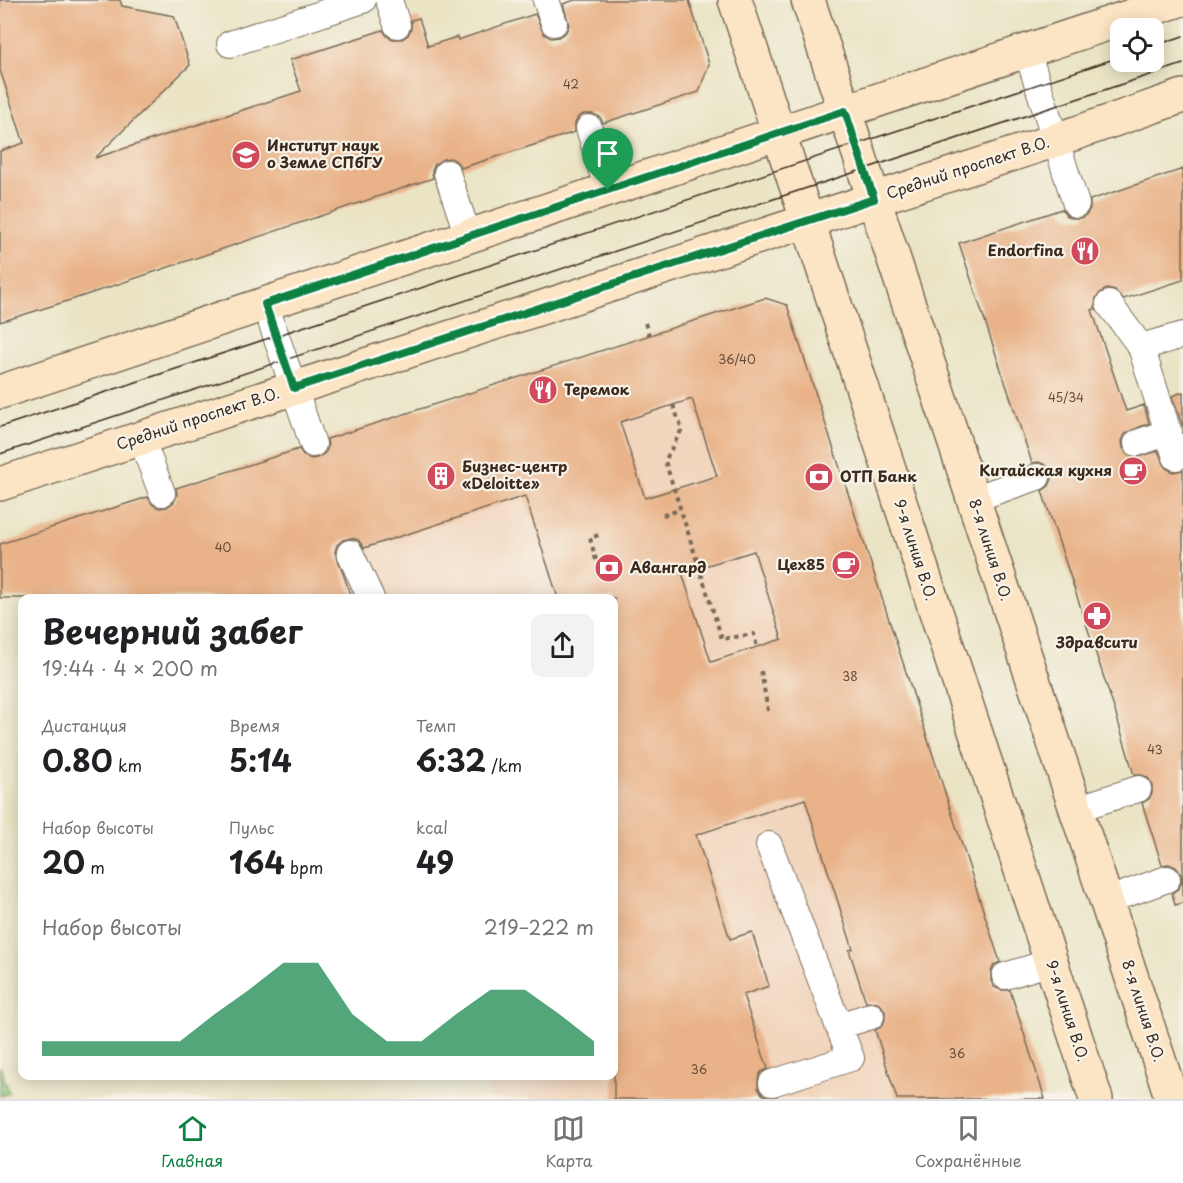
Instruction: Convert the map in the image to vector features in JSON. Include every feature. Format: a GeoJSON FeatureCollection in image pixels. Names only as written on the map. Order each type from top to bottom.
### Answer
{"type":"FeatureCollection","features":[{"type":"Feature","properties":{"kind":"main road","name":"9-я линия В.О."},"geometry":{"type":"LineString","coordinates":[[735,0],[1096,1099]]}},
{"type":"Feature","properties":{"kind":"main road","name":"8-я линия В.О."},"geometry":{"type":"LineString","coordinates":[[808,0],[1172,1099]]}},
{"type":"Feature","properties":{"kind":"main road"},"geometry":{"type":"LineString","coordinates":[[0,392],[1179,0]]}},
{"type":"Feature","properties":{"kind":"main road","name":"Средний проспект В.О."},"geometry":{"type":"LineString","coordinates":[[0,484],[1056,140],[1183,96]]}},
{"type":"Feature","properties":{"kind":"lane"},"geometry":{"type":"LineString","coordinates":[[230,44],[363,0]]}},
{"type":"Feature","properties":{"kind":"lane"},"geometry":{"type":"LineString","coordinates":[[389,0],[397,25]]}},
{"type":"Feature","properties":{"kind":"lane"},"geometry":{"type":"LineString","coordinates":[[1027,51],[1076,204]]}},
{"type":"Feature","properties":{"kind":"lane"},"geometry":{"type":"LineString","coordinates":[[589,128],[608,190]]}},
{"type":"Feature","properties":{"kind":"lane"},"geometry":{"type":"LineString","coordinates":[[447,173],[468,236]]}},
{"type":"Feature","properties":{"kind":"lane"},"geometry":{"type":"LineString","coordinates":[[265,304],[313,444]]}},
{"type":"Feature","properties":{"kind":"lane"},"geometry":{"type":"LineString","coordinates":[[1109,304],[1141,347],[1176,457]]}},
{"type":"Feature","properties":{"kind":"lane"},"geometry":{"type":"LineString","coordinates":[[1141,347],[1183,335]]}},
{"type":"Feature","properties":{"kind":"lane"},"geometry":{"type":"LineString","coordinates":[[1137,443],[1169,432]]}},
{"type":"Feature","properties":{"kind":"lane"},"geometry":{"type":"LineString","coordinates":[[141,438],[162,493]]}},
{"type":"Feature","properties":{"kind":"lane"},"geometry":{"type":"LineString","coordinates":[[973,499],[1037,477]]}},
{"type":"Feature","properties":{"kind":"lane"},"geometry":{"type":"LineString","coordinates":[[350,553],[369,594]]}},
{"type":"Feature","properties":{"kind":"lane"},"geometry":{"type":"LineString","coordinates":[[1076,809],[1138,789]]}},
{"type":"Feature","properties":{"kind":"lane"},"geometry":{"type":"LineString","coordinates":[[769,845],[850,1058],[772,1083]]}},
{"type":"Feature","properties":{"kind":"lane"},"geometry":{"type":"LineString","coordinates":[[1106,901],[1167,879]]}},
{"type":"Feature","properties":{"kind":"lane"},"geometry":{"type":"LineString","coordinates":[[1005,976],[1051,962]]}},
{"type":"Feature","properties":{"kind":"lane"},"geometry":{"type":"LineString","coordinates":[[838,1026],[871,1016]]}},
{"type":"Feature","properties":{"kind":"path"},"geometry":{"type":"LineString","coordinates":[[645,323],[650,335]]}},
{"type":"Feature","properties":{"kind":"path"},"geometry":{"type":"LineString","coordinates":[[673,405],[681,429],[665,461],[722,639],[754,634],[757,647]]}},
{"type":"Feature","properties":{"kind":"path"},"geometry":{"type":"LineString","coordinates":[[663,515],[680,510]]}},
{"type":"Feature","properties":{"kind":"path"},"geometry":{"type":"LineString","coordinates":[[596,560],[590,538],[599,535]]}},
{"type":"Feature","properties":{"kind":"path"},"geometry":{"type":"LineString","coordinates":[[761,671],[768,711]]}},
{"type":"Feature","properties":{"kind":"shaded area"},"geometry":{"type":"Polygon","coordinates":[[[765,298],[787,305],[1045,1099],[491,1099],[484,1080],[618,1080],[618,594],[323,594],[277,456],[765,298]]]}},
{"type":"Feature","properties":{"kind":"green space"},"geometry":{"type":"Polygon","coordinates":[[[0,1066],[9,1093],[0,1096],[0,1066]]]}},
{"type":"Feature","properties":{"kind":"building","name":"Институт наук о Земле СПбГУ"},"geometry":{"type":"Polygon","coordinates":[[[0,0],[120,0],[122,6],[174,16],[190,65],[95,158],[301,91],[290,60],[383,30],[393,39],[402,39],[411,29],[411,20],[419,18],[428,46],[457,37],[458,40],[535,14],[544,34],[551,38],[566,32],[569,25],[563,4],[575,0],[689,0],[709,64],[699,92],[603,123],[600,117],[584,114],[578,117],[575,132],[461,168],[451,158],[443,159],[435,164],[432,171],[433,178],[0,322],[0,151],[24,143],[0,70],[0,0]]]}},
{"type":"Feature","properties":{"kind":"building"},"geometry":{"type":"Polygon","coordinates":[[[1183,169],[1183,280],[1124,299],[1115,291],[1107,289],[1096,298],[1095,309],[1092,310],[1126,411],[1144,405],[1149,423],[1126,433],[1122,441],[1123,448],[1128,455],[1135,458],[1158,451],[1166,468],[1173,472],[1183,470],[1183,903],[1175,905],[1172,893],[1179,888],[1182,881],[1181,874],[1176,867],[1169,864],[1162,865],[1142,803],[1149,799],[1152,784],[1142,775],[1134,775],[1042,491],[1049,486],[1052,479],[1051,473],[1046,465],[1039,462],[1032,463],[959,243],[1062,209],[1072,218],[1081,218],[1090,208],[1090,200],[1183,169]]]}},
{"type":"Feature","properties":{"kind":"building"},"geometry":{"type":"Polygon","coordinates":[[[765,298],[787,305],[1000,962],[994,965],[991,981],[994,987],[1010,990],[1045,1099],[897,1099],[875,1030],[881,1027],[885,1020],[885,1011],[875,1002],[866,1002],[849,950],[853,949],[805,799],[696,835],[730,939],[752,932],[769,986],[743,995],[768,1069],[761,1072],[758,1088],[762,1094],[769,1098],[777,1097],[777,1099],[614,1099],[614,1080],[618,1080],[618,594],[557,594],[525,496],[364,548],[358,540],[351,538],[343,540],[337,545],[335,552],[351,594],[18,594],[18,598],[0,598],[0,544],[148,497],[153,505],[159,508],[167,507],[174,502],[177,495],[176,488],[299,449],[304,456],[310,459],[317,458],[325,453],[328,447],[327,439],[765,298]],[[692,399],[620,422],[645,498],[717,476],[692,399]],[[754,551],[682,573],[711,662],[782,639],[754,551]]]}},
{"type":"Feature","properties":{"kind":"building"},"geometry":{"type":"Polygon","coordinates":[[[1183,392],[1183,427],[1172,396],[1183,392]]]}},
{"type":"Feature","properties":{"kind":"tram line"},"geometry":{"type":"LineString","coordinates":[[1164,43],[1183,36]]}},
{"type":"Feature","properties":{"kind":"tram line"},"geometry":{"type":"LineString","coordinates":[[0,427],[1110,60]]}},
{"type":"Feature","properties":{"kind":"tram line"},"geometry":{"type":"LineString","coordinates":[[0,454],[1183,64]]}},
{"type":"Feature","properties":{"kind":"place","name":"Институт наук о Земле СПбГУ"},"geometry":{"type":"Point","coordinates":[246,155]}},
{"type":"Feature","properties":{"kind":"place","name":"Endorfina"},"geometry":{"type":"Point","coordinates":[1085,251]}},
{"type":"Feature","properties":{"kind":"place","name":"Теремок"},"geometry":{"type":"Point","coordinates":[543,390]}},
{"type":"Feature","properties":{"kind":"place","name":"Китайская кухня"},"geometry":{"type":"Point","coordinates":[1133,471]}},
{"type":"Feature","properties":{"kind":"place","name":"Бизнес-центр «Deloitte»"},"geometry":{"type":"Point","coordinates":[441,476]}},
{"type":"Feature","properties":{"kind":"place","name":"ОТП Банк"},"geometry":{"type":"Point","coordinates":[819,477]}},
{"type":"Feature","properties":{"kind":"place","name":"Цех85"},"geometry":{"type":"Point","coordinates":[846,565]}},
{"type":"Feature","properties":{"kind":"place","name":"Авангард"},"geometry":{"type":"Point","coordinates":[609,568]}},
{"type":"Feature","properties":{"kind":"place","name":"Здравсити"},"geometry":{"type":"Point","coordinates":[1097,616]}},
{"type":"Feature","properties":{"kind":"route"},"geometry":{"type":"LineString","coordinates":[[845,111],[874,199],[294,388],[265,304],[608,190],[845,111]]}}]}
